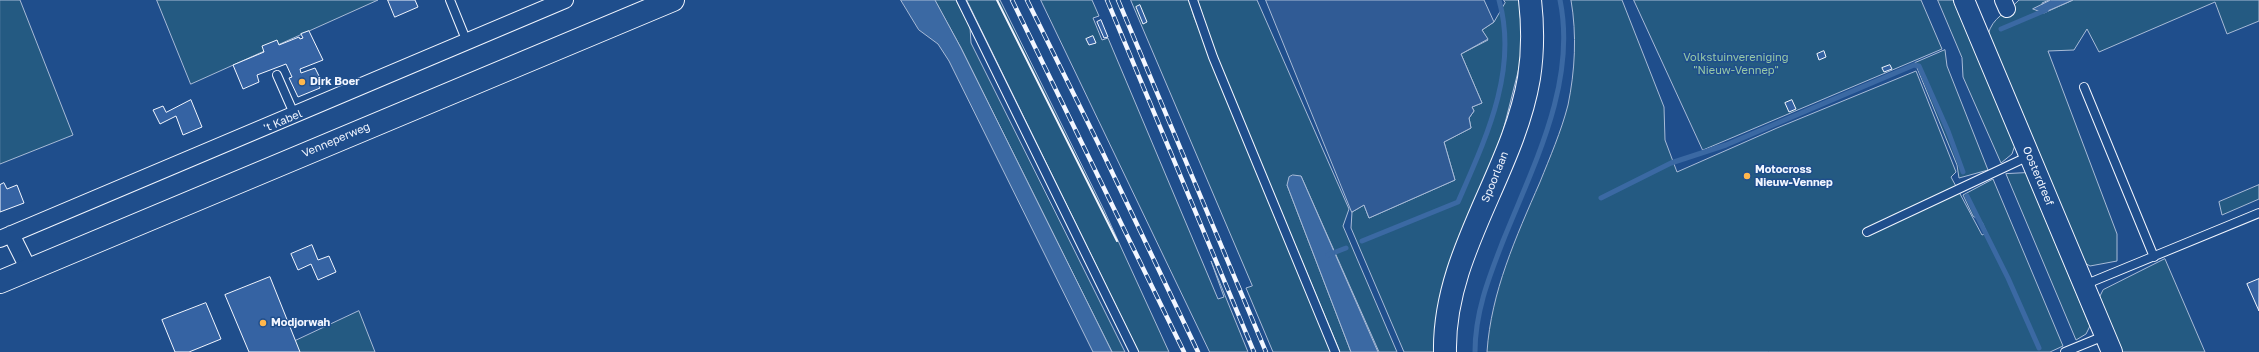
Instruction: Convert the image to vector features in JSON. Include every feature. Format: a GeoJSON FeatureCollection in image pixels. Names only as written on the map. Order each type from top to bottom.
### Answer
{"type":"FeatureCollection","features":[{"type":"Feature","properties":{"kind":"main road","name":"Venneperweg"},"geometry":{"type":"LineString","coordinates":[[0,282],[673,0]]}},
{"type":"Feature","properties":{"kind":"main road","name":"Spoorlaan"},"geometry":{"type":"LineString","coordinates":[[1445,352],[1447,316],[1460,268],[1514,133],[1529,79],[1532,36],[1530,0]]}},
{"type":"Feature","properties":{"kind":"street","name":"'t Kabel"},"geometry":{"type":"LineString","coordinates":[[6,237],[295,116],[564,0]]}},
{"type":"Feature","properties":{"kind":"street","name":"Oosterdreef"},"geometry":{"type":"LineString","coordinates":[[1964,0],[2109,344]]}},
{"type":"Feature","properties":{"kind":"street"},"geometry":{"type":"LineString","coordinates":[[6,237],[29,270]]}},
{"type":"Feature","properties":{"kind":"lane"},"geometry":{"type":"LineString","coordinates":[[450,0],[467,42]]}},
{"type":"Feature","properties":{"kind":"lane"},"geometry":{"type":"LineString","coordinates":[[961,0],[1134,352]]}},
{"type":"Feature","properties":{"kind":"lane"},"geometry":{"type":"LineString","coordinates":[[1193,0],[1213,57],[1335,352]]}},
{"type":"Feature","properties":{"kind":"lane"},"geometry":{"type":"LineString","coordinates":[[277,75],[295,116]]}},
{"type":"Feature","properties":{"kind":"lane"},"geometry":{"type":"LineString","coordinates":[[2084,87],[2154,257]]}},
{"type":"Feature","properties":{"kind":"lane"},"geometry":{"type":"LineString","coordinates":[[1867,232],[2030,156]]}},
{"type":"Feature","properties":{"kind":"lane"},"geometry":{"type":"LineString","coordinates":[[2084,285],[2259,213]]}},
{"type":"Feature","properties":{"kind":"lane"},"geometry":{"type":"LineString","coordinates":[[2065,352],[2109,344]]}},
{"type":"Feature","properties":{"kind":"green space"},"geometry":{"type":"Polygon","coordinates":[[[0,0],[20,0],[73,135],[0,164],[0,0]]]}},
{"type":"Feature","properties":{"kind":"green space"},"geometry":{"type":"Polygon","coordinates":[[[157,0],[378,0],[191,84],[157,0]]]}},
{"type":"Feature","properties":{"kind":"green space"},"geometry":{"type":"Polygon","coordinates":[[[935,0],[956,0],[970,27],[971,43],[1125,352],[1112,352],[961,48],[935,0]]]}},
{"type":"Feature","properties":{"kind":"green space"},"geometry":{"type":"Polygon","coordinates":[[[967,0],[1000,0],[1104,210],[1169,352],[1139,352],[967,0]]]}},
{"type":"Feature","properties":{"kind":"green space"},"geometry":{"type":"Polygon","coordinates":[[[1041,0],[1092,0],[1099,16],[1093,18],[1102,40],[1108,38],[1218,299],[1224,297],[1211,261],[1248,352],[1210,352],[1041,0]]]}},
{"type":"Feature","properties":{"kind":"green space"},"geometry":{"type":"Polygon","coordinates":[[[1131,0],[1189,0],[1194,17],[1333,352],[1273,352],[1246,288],[1252,286],[1131,0]]]}},
{"type":"Feature","properties":{"kind":"green space"},"geometry":{"type":"Polygon","coordinates":[[[1198,0],[1257,0],[1349,209],[1343,226],[1397,352],[1379,352],[1301,176],[1287,185],[1351,352],[1340,352],[1216,56],[1198,0]]]}},
{"type":"Feature","properties":{"kind":"green space"},"geometry":{"type":"Polygon","coordinates":[[[1504,0],[1519,0],[1523,52],[1502,135],[1471,215],[1436,318],[1435,352],[1404,352],[1351,228],[1352,212],[1364,205],[1369,218],[1455,180],[1444,142],[1471,128],[1469,118],[1474,111],[1472,107],[1482,103],[1461,54],[1488,40],[1482,30],[1494,22],[1505,3],[1504,0]]]}},
{"type":"Feature","properties":{"kind":"green space","name":"Motocross Nieuw-Vennep"},"geometry":{"type":"Polygon","coordinates":[[[1571,0],[1622,0],[1664,107],[1665,140],[1677,172],[1777,128],[1916,71],[1956,172],[1951,177],[1982,235],[1987,233],[1982,222],[1973,216],[1963,195],[1993,179],[2063,346],[2050,352],[1487,352],[1489,330],[1499,286],[1522,223],[1555,144],[1568,105],[1575,40],[1571,0]]]}},
{"type":"Feature","properties":{"kind":"green space","name":"Volkstuinvereniging \"Nieuw-Vennep\""},"geometry":{"type":"Polygon","coordinates":[[[1634,0],[1921,0],[1942,49],[1703,150],[1634,0]]]}},
{"type":"Feature","properties":{"kind":"green space"},"geometry":{"type":"Polygon","coordinates":[[[1938,0],[1953,0],[2015,145],[2012,154],[2001,163],[1963,77],[1962,58],[1938,0]]]}},
{"type":"Feature","properties":{"kind":"green space"},"geometry":{"type":"Polygon","coordinates":[[[2019,0],[2049,0],[2042,3],[2044,13],[2073,0],[2259,0],[2259,21],[2227,34],[2215,2],[2099,52],[2087,29],[2074,50],[2048,51],[2117,234],[2117,261],[2090,266],[2083,262],[1988,35],[1996,19],[2019,0]]]}},
{"type":"Feature","properties":{"kind":"green space"},"geometry":{"type":"Polygon","coordinates":[[[1945,50],[1947,66],[1988,170],[1959,178],[1957,165],[1915,63],[1945,50]]]}},
{"type":"Feature","properties":{"kind":"green space"},"geometry":{"type":"Polygon","coordinates":[[[2026,173],[2090,326],[2086,334],[2076,340],[2006,174],[2026,173]]]}},
{"type":"Feature","properties":{"kind":"green space"},"geometry":{"type":"Polygon","coordinates":[[[2259,185],[2259,199],[2222,215],[2219,202],[2259,185]]]}},
{"type":"Feature","properties":{"kind":"green space"},"geometry":{"type":"Polygon","coordinates":[[[2165,259],[2205,352],[2122,352],[2099,298],[2103,290],[2165,259]]]}},
{"type":"Feature","properties":{"kind":"green space"},"geometry":{"type":"Polygon","coordinates":[[[359,311],[375,352],[298,352],[293,342],[359,311]]]}},
{"type":"Feature","properties":{"kind":"shaded area"},"geometry":{"type":"Polygon","coordinates":[[[901,0],[935,0],[961,48],[1112,352],[1093,352],[949,61],[938,44],[919,30],[901,0]]]}},
{"type":"Feature","properties":{"kind":"shaded area"},"geometry":{"type":"Polygon","coordinates":[[[1266,0],[1484,0],[1494,22],[1482,30],[1488,39],[1461,54],[1482,103],[1472,107],[1474,111],[1469,118],[1471,128],[1444,142],[1455,180],[1369,218],[1364,205],[1352,212],[1266,0]]]}},
{"type":"Feature","properties":{"kind":"shaded area"},"geometry":{"type":"Polygon","coordinates":[[[2051,0],[2073,0],[2043,13],[2033,9],[2051,0]]]}},
{"type":"Feature","properties":{"kind":"shaded area"},"geometry":{"type":"Polygon","coordinates":[[[1293,175],[1301,176],[1378,352],[1351,352],[1287,185],[1289,177],[1293,175]]]}},
{"type":"Feature","properties":{"kind":"building"},"geometry":{"type":"Polygon","coordinates":[[[388,0],[415,0],[418,7],[395,17],[388,0]]]}},
{"type":"Feature","properties":{"kind":"building"},"geometry":{"type":"Polygon","coordinates":[[[1140,5],[1147,22],[1143,24],[1136,7],[1140,5]]]}},
{"type":"Feature","properties":{"kind":"building"},"geometry":{"type":"Polygon","coordinates":[[[1101,20],[1108,37],[1104,38],[1097,22],[1101,20]]]}},
{"type":"Feature","properties":{"kind":"building"},"geometry":{"type":"Polygon","coordinates":[[[309,31],[323,60],[300,69],[301,73],[315,68],[319,76],[315,78],[320,88],[298,97],[289,78],[292,77],[286,64],[257,75],[259,82],[243,89],[233,65],[264,52],[262,46],[277,40],[279,45],[299,37],[300,39],[303,38],[301,34],[309,31]]]}},
{"type":"Feature","properties":{"kind":"building"},"geometry":{"type":"Polygon","coordinates":[[[1093,36],[1096,43],[1089,45],[1086,39],[1093,36]]]}},
{"type":"Feature","properties":{"kind":"building"},"geometry":{"type":"Polygon","coordinates":[[[1824,51],[1826,57],[1819,60],[1817,54],[1824,51]]]}},
{"type":"Feature","properties":{"kind":"building"},"geometry":{"type":"Polygon","coordinates":[[[1890,65],[1892,69],[1884,72],[1882,68],[1890,65]]]}},
{"type":"Feature","properties":{"kind":"building"},"geometry":{"type":"Polygon","coordinates":[[[191,100],[202,127],[183,135],[176,116],[160,124],[153,110],[163,106],[166,112],[191,100]]]}},
{"type":"Feature","properties":{"kind":"building"},"geometry":{"type":"Polygon","coordinates":[[[1792,100],[1796,109],[1789,112],[1785,103],[1792,100]]]}},
{"type":"Feature","properties":{"kind":"building"},"geometry":{"type":"Polygon","coordinates":[[[4,183],[7,189],[17,185],[24,203],[0,212],[0,185],[4,183]]]}},
{"type":"Feature","properties":{"kind":"building"},"geometry":{"type":"Polygon","coordinates":[[[312,245],[318,260],[329,256],[336,272],[318,280],[311,264],[298,270],[291,254],[312,245]]]}},
{"type":"Feature","properties":{"kind":"building","name":"Modjorwah"},"geometry":{"type":"Polygon","coordinates":[[[270,277],[300,352],[249,352],[225,295],[270,277]]]}},
{"type":"Feature","properties":{"kind":"building"},"geometry":{"type":"Polygon","coordinates":[[[2259,279],[2259,311],[2247,284],[2259,279]]]}},
{"type":"Feature","properties":{"kind":"building"},"geometry":{"type":"Polygon","coordinates":[[[206,303],[221,339],[189,352],[175,352],[162,320],[206,303]]]}},
{"type":"Feature","properties":{"kind":"waterway"},"geometry":{"type":"LineString","coordinates":[[1362,241],[1458,202],[1488,129],[1502,78],[1505,52],[1504,26],[1499,0]]}},
{"type":"Feature","properties":{"kind":"waterway"},"geometry":{"type":"LineString","coordinates":[[1475,352],[1477,323],[1488,281],[1539,154],[1557,93],[1562,62],[1564,31],[1560,0]]}},
{"type":"Feature","properties":{"kind":"waterway"},"geometry":{"type":"LineString","coordinates":[[2001,29],[2046,10]]}},
{"type":"Feature","properties":{"kind":"waterway"},"geometry":{"type":"LineString","coordinates":[[1601,198],[1671,163],[1726,145],[1914,65],[1919,66],[1948,131],[1963,172]]}},
{"type":"Feature","properties":{"kind":"waterway"},"geometry":{"type":"LineString","coordinates":[[1967,196],[2008,278],[2039,348]]}},
{"type":"Feature","properties":{"kind":"waterway"},"geometry":{"type":"LineString","coordinates":[[1328,255],[1346,248]]}},
{"type":"Feature","properties":{"kind":"railway"},"geometry":{"type":"LineString","coordinates":[[1012,0],[1184,352]]}},
{"type":"Feature","properties":{"kind":"railway"},"geometry":{"type":"LineString","coordinates":[[1027,0],[1101,149],[1198,352]]}},
{"type":"Feature","properties":{"kind":"railway"},"geometry":{"type":"LineString","coordinates":[[1107,0],[1254,352]]}},
{"type":"Feature","properties":{"kind":"railway"},"geometry":{"type":"LineString","coordinates":[[1118,0],[1266,352]]}},
{"type":"Feature","properties":{"kind":"wall"},"geometry":{"type":"LineString","coordinates":[[997,0],[1117,241]]}},
{"type":"Feature","properties":{"kind":"place","name":"Dirk Boer"},"geometry":{"type":"Point","coordinates":[302,82]}},
{"type":"Feature","properties":{"kind":"place","name":"Motocross Nieuw-Vennep"},"geometry":{"type":"Point","coordinates":[1747,176]}},
{"type":"Feature","properties":{"kind":"place","name":"Modjorwah"},"geometry":{"type":"Point","coordinates":[263,323]}}]}
